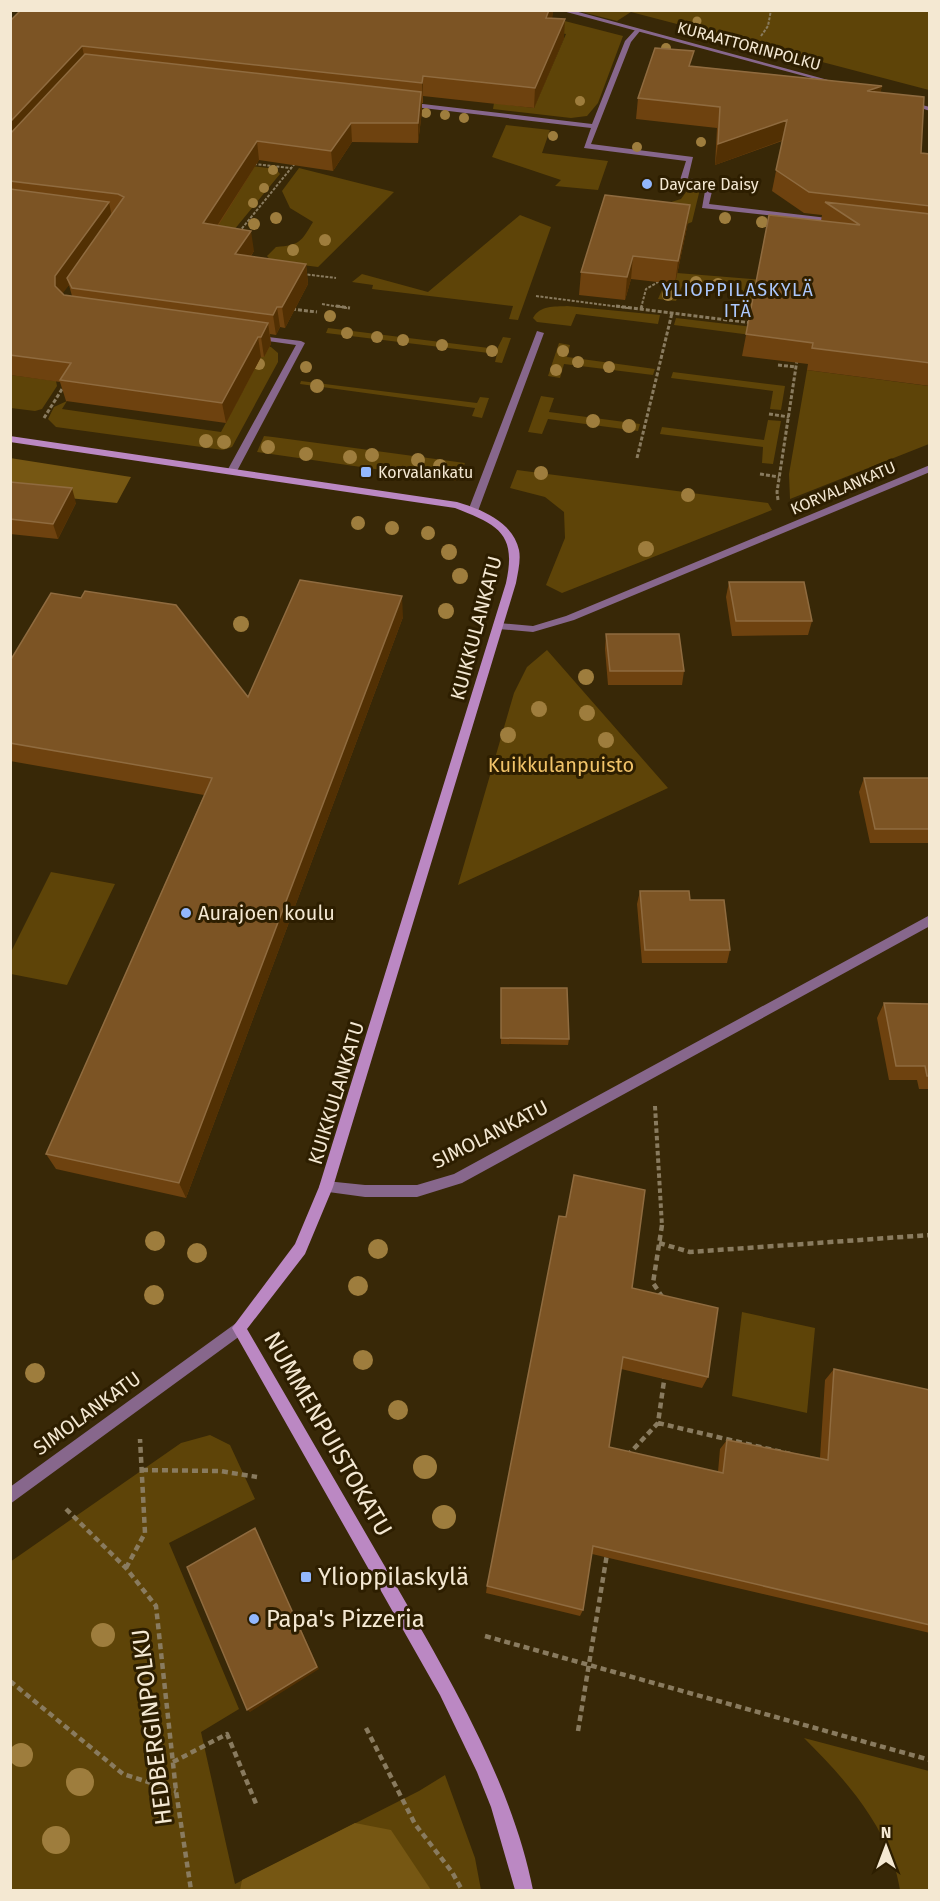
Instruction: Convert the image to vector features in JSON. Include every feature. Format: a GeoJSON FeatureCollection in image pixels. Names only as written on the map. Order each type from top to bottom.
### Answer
{"type":"FeatureCollection","features":[{"type":"Feature","properties":{"kind":"street","name":"KURAATTORINPOLKU"},"geometry":{"type":"LineString","coordinates":[[562,10],[845,85]]}},
{"type":"Feature","properties":{"kind":"street"},"geometry":{"type":"LineString","coordinates":[[637,31],[628,41],[587,146],[690,159],[684,180],[710,183],[705,206],[844,222]]}},
{"type":"Feature","properties":{"kind":"street"},"geometry":{"type":"LineString","coordinates":[[896,99],[930,109]]}},
{"type":"Feature","properties":{"kind":"street"},"geometry":{"type":"LineString","coordinates":[[399,104],[595,126]]}},
{"type":"Feature","properties":{"kind":"street"},"geometry":{"type":"LineString","coordinates":[[474,511],[540,333]]}},
{"type":"Feature","properties":{"kind":"street"},"geometry":{"type":"LineString","coordinates":[[232,471],[301,343],[245,336]]}},
{"type":"Feature","properties":{"kind":"street","name":"KUIKKULANKATU"},"geometry":{"type":"LineString","coordinates":[[10,439],[439,501],[474,511],[503,529],[514,548],[516,563],[498,626],[326,1187]]}},
{"type":"Feature","properties":{"kind":"street","name":"KORVALANKATU"},"geometry":{"type":"LineString","coordinates":[[498,626],[533,629],[570,618],[930,468]]}},
{"type":"Feature","properties":{"kind":"street","name":"SIMOLANKATU"},"geometry":{"type":"LineString","coordinates":[[10,1497],[238,1328],[300,1249],[326,1187],[365,1191],[417,1191],[458,1179],[930,920]]}},
{"type":"Feature","properties":{"kind":"street","name":"NUMMENPUISTOKATU"},"geometry":{"type":"LineString","coordinates":[[238,1328],[400,1607],[462,1720],[490,1779],[514,1846],[524,1890]]}},
{"type":"Feature","properties":{"kind":"path"},"geometry":{"type":"LineString","coordinates":[[233,239],[299,160]]}},
{"type":"Feature","properties":{"kind":"path"},"geometry":{"type":"LineString","coordinates":[[249,164],[292,168]]}},
{"type":"Feature","properties":{"kind":"path"},"geometry":{"type":"LineString","coordinates":[[641,309],[646,289],[658,282],[660,273]]}},
{"type":"Feature","properties":{"kind":"path"},"geometry":{"type":"LineString","coordinates":[[303,274],[336,278]]}},
{"type":"Feature","properties":{"kind":"path"},"geometry":{"type":"LineString","coordinates":[[536,296],[754,323]]}},
{"type":"Feature","properties":{"kind":"path"},"geometry":{"type":"LineString","coordinates":[[322,304],[350,308]]}},
{"type":"Feature","properties":{"kind":"path"},"geometry":{"type":"LineString","coordinates":[[257,338],[274,306],[317,312]]}},
{"type":"Feature","properties":{"kind":"path"},"geometry":{"type":"LineString","coordinates":[[637,458],[672,313]]}},
{"type":"Feature","properties":{"kind":"path"},"geometry":{"type":"LineString","coordinates":[[795,524],[779,507],[777,492],[798,358]]}},
{"type":"Feature","properties":{"kind":"path"},"geometry":{"type":"LineString","coordinates":[[778,365],[796,367]]}},
{"type":"Feature","properties":{"kind":"path"},"geometry":{"type":"LineString","coordinates":[[44,418],[65,386]]}},
{"type":"Feature","properties":{"kind":"path"},"geometry":{"type":"LineString","coordinates":[[769,414],[789,417]]}},
{"type":"Feature","properties":{"kind":"path"},"geometry":{"type":"LineString","coordinates":[[760,474],[779,477]]}},
{"type":"Feature","properties":{"kind":"path"},"geometry":{"type":"LineString","coordinates":[[655,1098],[662,1224],[653,1283],[666,1302]]}},
{"type":"Feature","properties":{"kind":"path"},"geometry":{"type":"LineString","coordinates":[[659,1243],[690,1252],[930,1235]]}},
{"type":"Feature","properties":{"kind":"path"},"geometry":{"type":"LineString","coordinates":[[623,1461],[658,1423],[666,1367]]}},
{"type":"Feature","properties":{"kind":"path"},"geometry":{"type":"LineString","coordinates":[[126,1568],[145,1533],[137,1403]]}},
{"type":"Feature","properties":{"kind":"path"},"geometry":{"type":"LineString","coordinates":[[658,1423],[788,1451],[795,1459]]}},
{"type":"Feature","properties":{"kind":"path"},"geometry":{"type":"LineString","coordinates":[[142,1470],[220,1471],[257,1477]]}},
{"type":"Feature","properties":{"kind":"path","name":"HEDBERGINPOLKU"},"geometry":{"type":"LineString","coordinates":[[66,1509],[126,1568],[156,1606],[176,1791],[192,1890]]}},
{"type":"Feature","properties":{"kind":"path"},"geometry":{"type":"LineString","coordinates":[[578,1731],[608,1546]]}},
{"type":"Feature","properties":{"kind":"path"},"geometry":{"type":"LineString","coordinates":[[485,1636],[930,1760]]}},
{"type":"Feature","properties":{"kind":"path"},"geometry":{"type":"LineString","coordinates":[[10,1681],[123,1774],[176,1791]]}},
{"type":"Feature","properties":{"kind":"path"},"geometry":{"type":"LineString","coordinates":[[366,1728],[416,1824],[452,1872],[462,1890]]}},
{"type":"Feature","properties":{"kind":"path"},"geometry":{"type":"LineString","coordinates":[[173,1762],[227,1734],[257,1806]]}},
{"type":"Feature","properties":{"kind":"green space"},"geometry":{"type":"Polygon","coordinates":[[[578,11],[929,11],[929,90],[631,12],[617,21],[578,11]]]}},
{"type":"Feature","properties":{"kind":"green space"},"geometry":{"type":"Polygon","coordinates":[[[553,18],[623,36],[598,103],[587,116],[571,118],[493,109],[494,103],[534,108],[566,34],[547,31],[553,18]]]}},
{"type":"Feature","properties":{"kind":"green space"},"geometry":{"type":"Polygon","coordinates":[[[506,125],[550,130],[542,153],[608,161],[598,190],[555,186],[561,180],[492,157],[506,125]]]}},
{"type":"Feature","properties":{"kind":"green space"},"geometry":{"type":"Polygon","coordinates":[[[220,162],[276,169],[280,174],[210,259],[197,257],[220,162]]]}},
{"type":"Feature","properties":{"kind":"green space"},"geometry":{"type":"Polygon","coordinates":[[[299,168],[394,192],[318,267],[271,261],[267,256],[276,247],[299,241],[313,222],[290,208],[282,191],[299,168]]]}},
{"type":"Feature","properties":{"kind":"green space"},"geometry":{"type":"Polygon","coordinates":[[[689,188],[700,189],[692,222],[682,226],[668,203],[681,199],[689,188]]]}},
{"type":"Feature","properties":{"kind":"green space"},"geometry":{"type":"Polygon","coordinates":[[[520,215],[551,227],[518,320],[509,319],[513,306],[372,289],[373,285],[352,282],[362,274],[428,292],[520,215]]]}},
{"type":"Feature","properties":{"kind":"green space"},"geometry":{"type":"Polygon","coordinates":[[[677,273],[787,282],[807,321],[739,312],[743,290],[695,284],[682,286],[676,301],[658,299],[665,283],[675,284],[677,273]]]}},
{"type":"Feature","properties":{"kind":"green space"},"geometry":{"type":"Polygon","coordinates":[[[567,306],[660,315],[658,324],[576,314],[571,326],[537,322],[533,318],[543,309],[567,306]]]}},
{"type":"Feature","properties":{"kind":"green space"},"geometry":{"type":"Polygon","coordinates":[[[676,318],[753,327],[751,335],[674,325],[676,318]]]}},
{"type":"Feature","properties":{"kind":"green space"},"geometry":{"type":"Polygon","coordinates":[[[328,328],[497,349],[503,337],[511,338],[502,363],[495,362],[497,354],[326,333],[328,328]]]}},
{"type":"Feature","properties":{"kind":"green space"},"geometry":{"type":"Polygon","coordinates":[[[230,341],[271,347],[278,353],[278,362],[232,447],[223,450],[56,427],[48,419],[54,407],[67,401],[62,409],[221,432],[244,389],[230,341]]]}},
{"type":"Feature","properties":{"kind":"green space"},"geometry":{"type":"Polygon","coordinates":[[[559,343],[570,345],[567,357],[655,369],[653,375],[564,364],[560,378],[548,376],[559,343]]]}},
{"type":"Feature","properties":{"kind":"green space"},"geometry":{"type":"Polygon","coordinates":[[[807,370],[929,386],[929,444],[790,499],[789,474],[807,370]]]}},
{"type":"Feature","properties":{"kind":"green space"},"geometry":{"type":"Polygon","coordinates":[[[673,372],[785,386],[781,410],[770,409],[773,391],[671,378],[673,372]]]}},
{"type":"Feature","properties":{"kind":"green space"},"geometry":{"type":"Polygon","coordinates":[[[11,375],[56,381],[57,386],[42,409],[35,411],[11,408],[11,375]]]}},
{"type":"Feature","properties":{"kind":"green space"},"geometry":{"type":"Polygon","coordinates":[[[301,381],[477,403],[480,397],[489,398],[482,418],[472,416],[475,408],[300,384],[301,381]]]}},
{"type":"Feature","properties":{"kind":"green space"},"geometry":{"type":"Polygon","coordinates":[[[541,396],[554,398],[549,412],[640,424],[638,431],[548,419],[542,434],[528,432],[541,396]]]}},
{"type":"Feature","properties":{"kind":"green space"},"geometry":{"type":"Polygon","coordinates":[[[768,420],[781,421],[773,464],[762,463],[763,447],[660,434],[662,427],[764,440],[768,420]]]}},
{"type":"Feature","properties":{"kind":"green space"},"geometry":{"type":"Polygon","coordinates":[[[264,436],[465,463],[458,481],[257,452],[264,436]]]}},
{"type":"Feature","properties":{"kind":"green space"},"geometry":{"type":"Polygon","coordinates":[[[517,470],[768,503],[772,510],[562,593],[546,585],[565,538],[564,512],[545,497],[510,488],[517,470]]]}},
{"type":"Feature","properties":{"kind":"green space","name":"Kuikkulanpuisto"},"geometry":{"type":"Polygon","coordinates":[[[547,650],[668,788],[458,885],[514,693],[527,667],[547,650]]]}},
{"type":"Feature","properties":{"kind":"green space"},"geometry":{"type":"Polygon","coordinates":[[[51,872],[115,884],[67,985],[11,974],[11,952],[51,872]]]}},
{"type":"Feature","properties":{"kind":"green space"},"geometry":{"type":"Polygon","coordinates":[[[742,1312],[815,1328],[807,1413],[732,1396],[742,1312]]]}},
{"type":"Feature","properties":{"kind":"green space"},"geometry":{"type":"Polygon","coordinates":[[[210,1435],[230,1445],[255,1499],[169,1543],[239,1709],[201,1732],[235,1884],[419,1791],[445,1775],[475,1858],[481,1890],[11,1890],[10,1562],[181,1443],[210,1435]]]}},
{"type":"Feature","properties":{"kind":"green space"},"geometry":{"type":"Polygon","coordinates":[[[804,1738],[929,1771],[929,1890],[900,1890],[892,1859],[876,1825],[842,1779],[804,1738]]]}},
{"type":"Feature","properties":{"kind":"shaded area"},"geometry":{"type":"Polygon","coordinates":[[[10,458],[131,477],[117,503],[11,492],[10,458]]]}},
{"type":"Feature","properties":{"kind":"shaded area"},"geometry":{"type":"Polygon","coordinates":[[[355,1823],[391,1830],[431,1890],[240,1890],[242,1880],[355,1823]]]}},
{"type":"Feature","properties":{"kind":"building"},"geometry":{"type":"Polygon","coordinates":[[[21,10],[549,10],[546,18],[565,19],[535,88],[423,76],[422,83],[82,46],[10,122],[10,21],[21,10]]]}},
{"type":"Feature","properties":{"kind":"building"},"geometry":{"type":"Polygon","coordinates":[[[655,48],[694,51],[689,66],[882,86],[867,91],[924,97],[921,153],[930,154],[930,206],[809,192],[776,170],[787,120],[718,144],[720,107],[638,98],[655,48]]]}},
{"type":"Feature","properties":{"kind":"building"},"geometry":{"type":"Polygon","coordinates":[[[85,54],[421,92],[418,123],[351,123],[331,151],[257,141],[203,223],[251,231],[235,254],[306,264],[282,307],[277,307],[273,315],[72,288],[67,278],[124,197],[118,194],[10,181],[10,134],[85,54]]]}},
{"type":"Feature","properties":{"kind":"building"},"geometry":{"type":"Polygon","coordinates":[[[10,189],[109,202],[55,276],[55,286],[64,295],[268,323],[222,403],[60,380],[71,363],[10,355],[10,189]]]}},
{"type":"Feature","properties":{"kind":"building"},"geometry":{"type":"Polygon","coordinates":[[[605,195],[690,205],[678,261],[633,256],[627,277],[581,272],[605,195]]]}},
{"type":"Feature","properties":{"kind":"building"},"geometry":{"type":"Polygon","coordinates":[[[825,202],[930,214],[930,363],[812,348],[813,343],[746,334],[769,215],[860,225],[825,202]]]}},
{"type":"Feature","properties":{"kind":"building"},"geometry":{"type":"Polygon","coordinates":[[[10,482],[72,488],[53,524],[10,519],[10,482]]]}},
{"type":"Feature","properties":{"kind":"building"},"geometry":{"type":"Polygon","coordinates":[[[300,580],[402,596],[179,1183],[46,1154],[212,778],[10,743],[10,661],[51,593],[81,598],[85,591],[176,605],[248,697],[300,580]]]}},
{"type":"Feature","properties":{"kind":"building"},"geometry":{"type":"Polygon","coordinates":[[[729,582],[804,582],[812,621],[736,621],[729,582]]]}},
{"type":"Feature","properties":{"kind":"building"},"geometry":{"type":"Polygon","coordinates":[[[606,634],[679,634],[684,671],[610,671],[606,634]]]}},
{"type":"Feature","properties":{"kind":"building"},"geometry":{"type":"Polygon","coordinates":[[[864,778],[930,778],[930,829],[875,829],[864,778]]]}},
{"type":"Feature","properties":{"kind":"building"},"geometry":{"type":"Polygon","coordinates":[[[640,891],[689,891],[690,900],[724,900],[730,950],[645,950],[640,891]]]}},
{"type":"Feature","properties":{"kind":"building"},"geometry":{"type":"Polygon","coordinates":[[[501,988],[567,988],[569,1039],[501,1038],[501,988]]]}},
{"type":"Feature","properties":{"kind":"building"},"geometry":{"type":"Polygon","coordinates":[[[884,1003],[930,1004],[930,1076],[927,1076],[925,1066],[896,1066],[884,1003]]]}},
{"type":"Feature","properties":{"kind":"building"},"geometry":{"type":"Polygon","coordinates":[[[574,1175],[645,1190],[632,1288],[718,1308],[708,1377],[623,1357],[609,1447],[723,1473],[727,1440],[828,1460],[834,1369],[930,1390],[930,1625],[593,1546],[583,1610],[487,1586],[559,1216],[566,1217],[574,1175]]]}},
{"type":"Feature","properties":{"kind":"building","name":"Papa's Pizzeria"},"geometry":{"type":"Polygon","coordinates":[[[255,1528],[317,1667],[247,1710],[187,1567],[255,1528]]]}},
{"type":"Feature","properties":{"kind":"place","name":"Daycare Daisy"},"geometry":{"type":"Point","coordinates":[647,184]}},
{"type":"Feature","properties":{"kind":"place","name":"Korvalankatu"},"geometry":{"type":"Point","coordinates":[366,472]}},
{"type":"Feature","properties":{"kind":"place","name":"Aurajoen koulu"},"geometry":{"type":"Point","coordinates":[186,913]}},
{"type":"Feature","properties":{"kind":"place","name":"Ylioppilaskylä"},"geometry":{"type":"Point","coordinates":[306,1577]}},
{"type":"Feature","properties":{"kind":"place","name":"Papa's Pizzeria"},"geometry":{"type":"Point","coordinates":[254,1619]}},
{"type":"Feature","properties":{"kind":"district","name":"YLIOPPILASKYLÄ ITÄ"},"geometry":{"type":"Point","coordinates":[738,300]}}]}
